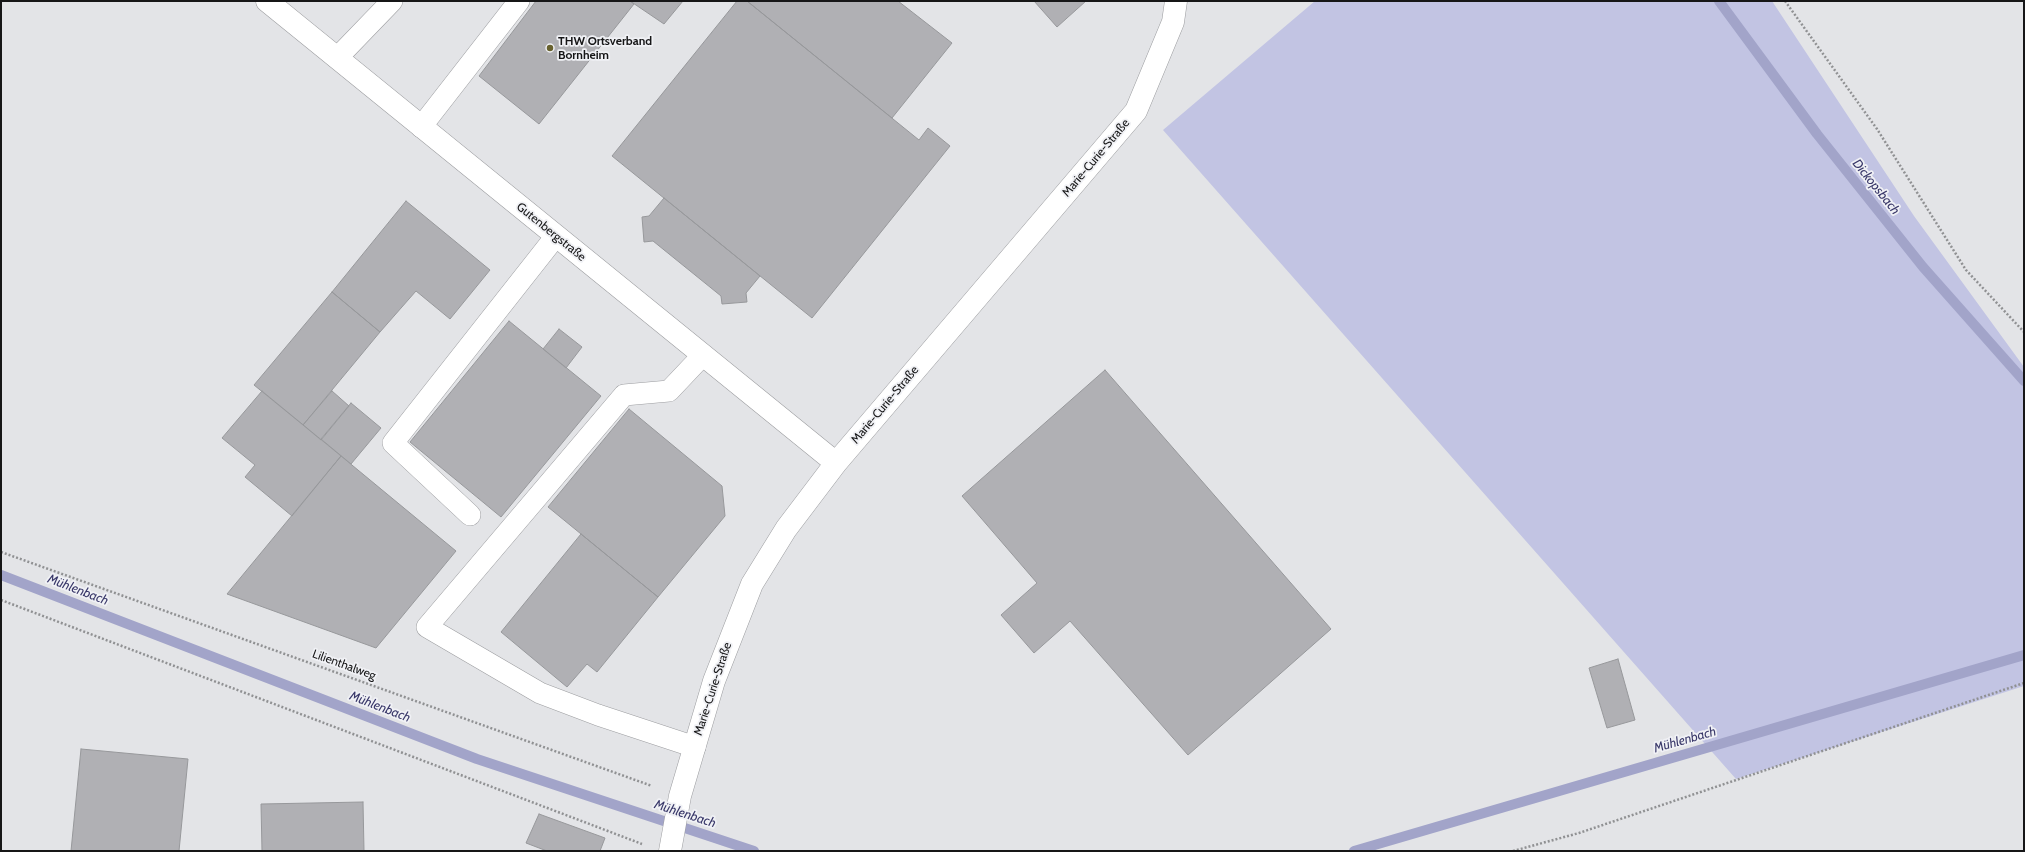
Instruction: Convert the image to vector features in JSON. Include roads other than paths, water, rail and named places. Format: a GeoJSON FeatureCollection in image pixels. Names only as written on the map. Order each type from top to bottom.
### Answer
{"type":"FeatureCollection","features":[{"type":"Feature","properties":{"kind":"street","name":"Gutenbergstraße"},"geometry":{"type":"LineString","coordinates":[[267,1],[836,463]]}},
{"type":"Feature","properties":{"kind":"street","name":"Marie-Curie-Straße"},"geometry":{"type":"LineString","coordinates":[[670,851],[680,796],[714,680],[752,584],[786,529],[836,463],[1136,111],[1173,22],[1176,1]]}},
{"type":"Feature","properties":{"kind":"lane"},"geometry":{"type":"LineString","coordinates":[[337,58],[392,1]]}},
{"type":"Feature","properties":{"kind":"lane"},"geometry":{"type":"LineString","coordinates":[[421,127],[519,1]]}},
{"type":"Feature","properties":{"kind":"lane"},"geometry":{"type":"LineString","coordinates":[[470,515],[393,443],[556,236]]}},
{"type":"Feature","properties":{"kind":"lane"},"geometry":{"type":"LineString","coordinates":[[695,746],[598,715],[540,692],[427,627],[624,396],[669,391],[703,355]]}},
{"type":"Feature","properties":{"kind":"waterway","name":"Dickopsbach"},"geometry":{"type":"LineString","coordinates":[[1719,1],[1817,134],[1923,267],[2024,381]]}},
{"type":"Feature","properties":{"kind":"waterway","name":"Mühlenbach"},"geometry":{"type":"LineString","coordinates":[[1,575],[477,759],[754,851]]}},
{"type":"Feature","properties":{"kind":"waterway","name":"Mühlenbach"},"geometry":{"type":"LineString","coordinates":[[1354,851],[2024,655]]}},
{"type":"Feature","properties":{"kind":"place","name":"THW Ortsverband Bornheim"},"geometry":{"type":"Point","coordinates":[550,48]}}]}
